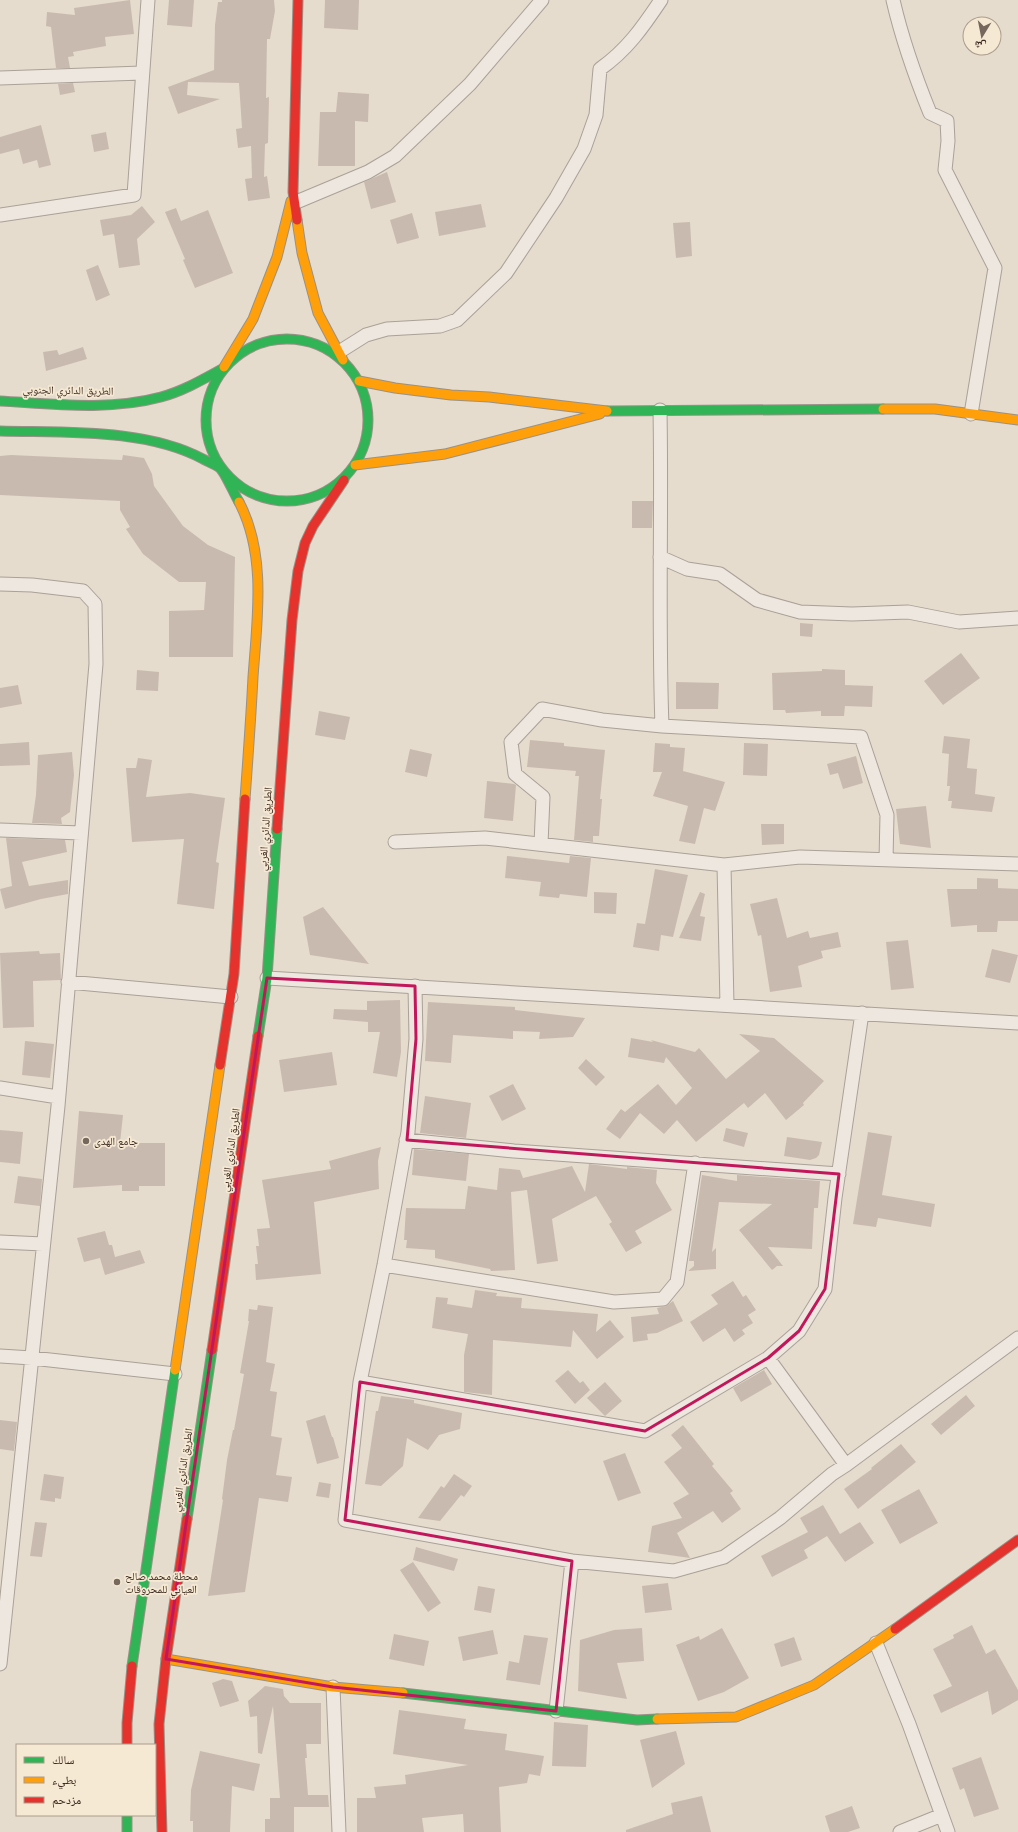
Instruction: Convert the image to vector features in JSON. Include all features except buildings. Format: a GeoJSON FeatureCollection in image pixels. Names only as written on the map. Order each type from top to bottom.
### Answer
{"type":"FeatureCollection","features":[{"type":"Feature","properties":{"kind":"main road"},"geometry":{"type":"LineString","coordinates":[[298,0],[294,198],[302,253],[318,312],[341,356]]}},
{"type":"Feature","properties":{"kind":"main road","name":"الطريق الدائري الغربي"},"geometry":{"type":"LineString","coordinates":[[127,1744],[127,1723],[133,1656],[175,1374],[205,1189],[231,997],[257,617],[257,575],[253,540],[241,507],[208,444],[205,417],[210,391],[253,319],[277,257],[294,198]]}},
{"type":"Feature","properties":{"kind":"main road"},"geometry":{"type":"LineString","coordinates":[[224,367],[244,350],[269,340],[295,339],[320,345],[341,356]]}},
{"type":"Feature","properties":{"kind":"main road","name":"الطريق الدائري الغربي"},"geometry":{"type":"LineString","coordinates":[[162,1832],[159,1724],[166,1659],[267,978],[292,620],[297,575],[305,544],[321,511],[360,458],[368,433],[368,406],[359,381],[341,356]]}},
{"type":"Feature","properties":{"kind":"main road","name":"الطريق الدائري الجنوبي"},"geometry":{"type":"LineString","coordinates":[[0,400],[86,405],[124,403],[160,398],[191,387],[224,367]]}},
{"type":"Feature","properties":{"kind":"main road"},"geometry":{"type":"LineString","coordinates":[[359,381],[395,388],[451,395],[489,397],[610,411],[935,408],[1018,420]]}},
{"type":"Feature","properties":{"kind":"main road"},"geometry":{"type":"LineString","coordinates":[[355,465],[445,454],[610,411]]}},
{"type":"Feature","properties":{"kind":"main road"},"geometry":{"type":"LineString","coordinates":[[0,432],[87,434],[154,442],[192,453],[220,468],[240,487],[266,499],[294,502],[320,495],[344,480]]}},
{"type":"Feature","properties":{"kind":"main road"},"geometry":{"type":"LineString","coordinates":[[222,1192],[236,1194]]}},
{"type":"Feature","properties":{"kind":"main road"},"geometry":{"type":"LineString","coordinates":[[166,1659],[334,1687],[378,1690],[556,1712],[637,1720],[736,1717],[814,1685],[1017,1543]]}},
{"type":"Feature","properties":{"kind":"main road"},"geometry":{"type":"LineString","coordinates":[[126,1816],[126,1832]]}},
{"type":"Feature","properties":{"kind":"street"},"geometry":{"type":"LineString","coordinates":[[0,215],[134,195],[148,0]]}},
{"type":"Feature","properties":{"kind":"street"},"geometry":{"type":"LineString","coordinates":[[294,198],[368,172],[395,156],[470,84],[542,0]]}},
{"type":"Feature","properties":{"kind":"street"},"geometry":{"type":"LineString","coordinates":[[341,356],[366,335],[387,329],[440,326],[457,320],[506,273],[556,198],[584,149],[596,115],[600,69],[617,57],[638,34],[662,0]]}},
{"type":"Feature","properties":{"kind":"street"},"geometry":{"type":"LineString","coordinates":[[893,0],[898,23],[914,74],[930,113],[946,121],[948,141],[945,170],[995,268],[972,414]]}},
{"type":"Feature","properties":{"kind":"street"},"geometry":{"type":"LineString","coordinates":[[0,78],[142,73]]}},
{"type":"Feature","properties":{"kind":"street"},"geometry":{"type":"LineString","coordinates":[[660,410],[662,485],[659,647],[662,726]]}},
{"type":"Feature","properties":{"kind":"street"},"geometry":{"type":"LineString","coordinates":[[660,557],[687,569],[720,574],[757,600],[800,612],[852,614],[908,612],[959,622],[1018,618]]}},
{"type":"Feature","properties":{"kind":"street"},"geometry":{"type":"LineString","coordinates":[[0,584],[32,585],[83,591],[95,604],[96,664],[58,1097],[0,1664]]}},
{"type":"Feature","properties":{"kind":"street"},"geometry":{"type":"LineString","coordinates":[[541,844],[543,797],[515,774],[511,742],[542,709],[602,720],[662,726],[861,737],[887,815],[886,860]]}},
{"type":"Feature","properties":{"kind":"street"},"geometry":{"type":"LineString","coordinates":[[0,830],[81,833]]}},
{"type":"Feature","properties":{"kind":"street"},"geometry":{"type":"LineString","coordinates":[[395,842],[485,838],[724,865],[800,857],[1018,864]]}},
{"type":"Feature","properties":{"kind":"street"},"geometry":{"type":"LineString","coordinates":[[724,865],[727,1005]]}},
{"type":"Feature","properties":{"kind":"street"},"geometry":{"type":"LineString","coordinates":[[267,978],[1018,1023]]}},
{"type":"Feature","properties":{"kind":"street"},"geometry":{"type":"LineString","coordinates":[[68,982],[231,997]]}},
{"type":"Feature","properties":{"kind":"street"},"geometry":{"type":"LineString","coordinates":[[415,986],[416,1039],[406,1140],[384,1265],[360,1382],[345,1520],[572,1561],[674,1571],[724,1557],[780,1518],[832,1474],[1018,1338]]}},
{"type":"Feature","properties":{"kind":"street"},"geometry":{"type":"LineString","coordinates":[[360,1382],[645,1431],[768,1358],[799,1331],[825,1289],[838,1174],[862,1013]]}},
{"type":"Feature","properties":{"kind":"street"},"geometry":{"type":"LineString","coordinates":[[0,1088],[58,1097]]}},
{"type":"Feature","properties":{"kind":"street"},"geometry":{"type":"LineString","coordinates":[[406,1140],[514,1151],[838,1174]]}},
{"type":"Feature","properties":{"kind":"street"},"geometry":{"type":"LineString","coordinates":[[384,1265],[614,1302],[663,1299],[677,1282],[695,1163]]}},
{"type":"Feature","properties":{"kind":"street"},"geometry":{"type":"LineString","coordinates":[[0,1242],[43,1244]]}},
{"type":"Feature","properties":{"kind":"street"},"geometry":{"type":"LineString","coordinates":[[0,1356],[32,1358],[175,1374]]}},
{"type":"Feature","properties":{"kind":"street"},"geometry":{"type":"LineString","coordinates":[[768,1358],[846,1465]]}},
{"type":"Feature","properties":{"kind":"street"},"geometry":{"type":"LineString","coordinates":[[556,1712],[572,1561]]}},
{"type":"Feature","properties":{"kind":"street"},"geometry":{"type":"LineString","coordinates":[[876,1643],[909,1724],[948,1832]]}},
{"type":"Feature","properties":{"kind":"street"},"geometry":{"type":"LineString","coordinates":[[334,1687],[339,1832]]}},
{"type":"Feature","properties":{"kind":"street"},"geometry":{"type":"LineString","coordinates":[[900,1832],[942,1815]]}},
{"type":"Feature","properties":{"kind":"highlighted area"},"geometry":{"type":"Polygon","coordinates":[[[267,978],[415,986],[416,1039],[407,1140],[839,1174],[825,1289],[799,1331],[768,1358],[645,1431],[360,1382],[345,1520],[572,1561],[556,1711],[333,1687],[166,1659],[267,978]]]}},
{"type":"Feature","properties":{"kind":"traffic: fast"},"geometry":{"type":"LineString","coordinates":[[279,339],[295,339],[311,342],[325,348],[345,362],[355,375],[365,396],[368,420],[365,444],[355,465],[345,478],[332,488],[311,498],[295,501],[279,501],[263,498],[249,492],[235,483],[224,472],[215,458],[209,444],[206,428],[206,412],[209,396],[215,382],[224,368],[235,357],[249,348],[263,342],[279,339]]}},
{"type":"Feature","properties":{"kind":"traffic: fast"},"geometry":{"type":"LineString","coordinates":[[0,401],[61,405],[121,404],[161,397],[177,392],[222,369]]}},
{"type":"Feature","properties":{"kind":"traffic: fast"},"geometry":{"type":"LineString","coordinates":[[607,411],[883,409]]}},
{"type":"Feature","properties":{"kind":"traffic: fast"},"geometry":{"type":"LineString","coordinates":[[0,431],[104,434],[156,442],[180,449],[220,468],[239,502]]}},
{"type":"Feature","properties":{"kind":"traffic: fast"},"geometry":{"type":"LineString","coordinates":[[258,1036],[267,978],[277,829]]}},
{"type":"Feature","properties":{"kind":"traffic: fast"},"geometry":{"type":"LineString","coordinates":[[187,1519],[212,1350]]}},
{"type":"Feature","properties":{"kind":"traffic: fast"},"geometry":{"type":"LineString","coordinates":[[132,1666],[175,1370]]}},
{"type":"Feature","properties":{"kind":"traffic: fast"},"geometry":{"type":"LineString","coordinates":[[403,1693],[637,1720],[657,1719]]}},
{"type":"Feature","properties":{"kind":"traffic: fast"},"geometry":{"type":"LineString","coordinates":[[127,1816],[127,1832]]}},
{"type":"Feature","properties":{"kind":"traffic: slow"},"geometry":{"type":"LineString","coordinates":[[224,367],[253,319],[277,257],[291,201]]}},
{"type":"Feature","properties":{"kind":"traffic: slow"},"geometry":{"type":"LineString","coordinates":[[297,220],[302,253],[318,313],[343,360]]}},
{"type":"Feature","properties":{"kind":"traffic: slow"},"geometry":{"type":"LineString","coordinates":[[359,381],[395,388],[451,395],[489,397],[607,411]]}},
{"type":"Feature","properties":{"kind":"traffic: slow"},"geometry":{"type":"LineString","coordinates":[[883,409],[935,409],[1018,420]]}},
{"type":"Feature","properties":{"kind":"traffic: slow"},"geometry":{"type":"LineString","coordinates":[[355,465],[445,454],[600,414]]}},
{"type":"Feature","properties":{"kind":"traffic: slow"},"geometry":{"type":"LineString","coordinates":[[239,502],[248,522],[254,544],[258,588],[258,611],[245,799]]}},
{"type":"Feature","properties":{"kind":"traffic: slow"},"geometry":{"type":"LineString","coordinates":[[175,1370],[220,1065]]}},
{"type":"Feature","properties":{"kind":"traffic: slow"},"geometry":{"type":"LineString","coordinates":[[657,1719],[736,1717],[814,1685],[895,1629]]}},
{"type":"Feature","properties":{"kind":"traffic: slow"},"geometry":{"type":"LineString","coordinates":[[166,1659],[333,1687],[403,1693]]}},
{"type":"Feature","properties":{"kind":"traffic: jam"},"geometry":{"type":"LineString","coordinates":[[297,220],[293,192],[298,0]]}},
{"type":"Feature","properties":{"kind":"traffic: jam"},"geometry":{"type":"LineString","coordinates":[[277,829],[292,620],[298,571],[305,543],[313,526],[344,480]]}},
{"type":"Feature","properties":{"kind":"traffic: jam"},"geometry":{"type":"LineString","coordinates":[[220,1065],[234,974],[245,799]]}},
{"type":"Feature","properties":{"kind":"traffic: jam"},"geometry":{"type":"LineString","coordinates":[[212,1350],[258,1036]]}},
{"type":"Feature","properties":{"kind":"traffic: jam"},"geometry":{"type":"LineString","coordinates":[[162,1832],[159,1724],[166,1659],[187,1519]]}},
{"type":"Feature","properties":{"kind":"traffic: jam"},"geometry":{"type":"LineString","coordinates":[[895,1629],[1018,1540]]}},
{"type":"Feature","properties":{"kind":"traffic: jam"},"geometry":{"type":"LineString","coordinates":[[127,1744],[127,1723],[132,1666]]}},
{"type":"Feature","properties":{"kind":"place","name":"جامع الهدى"},"geometry":{"type":"Point","coordinates":[86,1141]}},
{"type":"Feature","properties":{"kind":"place","name":"محطة محمد صالح العياني للمحروقات"},"geometry":{"type":"Point","coordinates":[117,1582]}}]}
